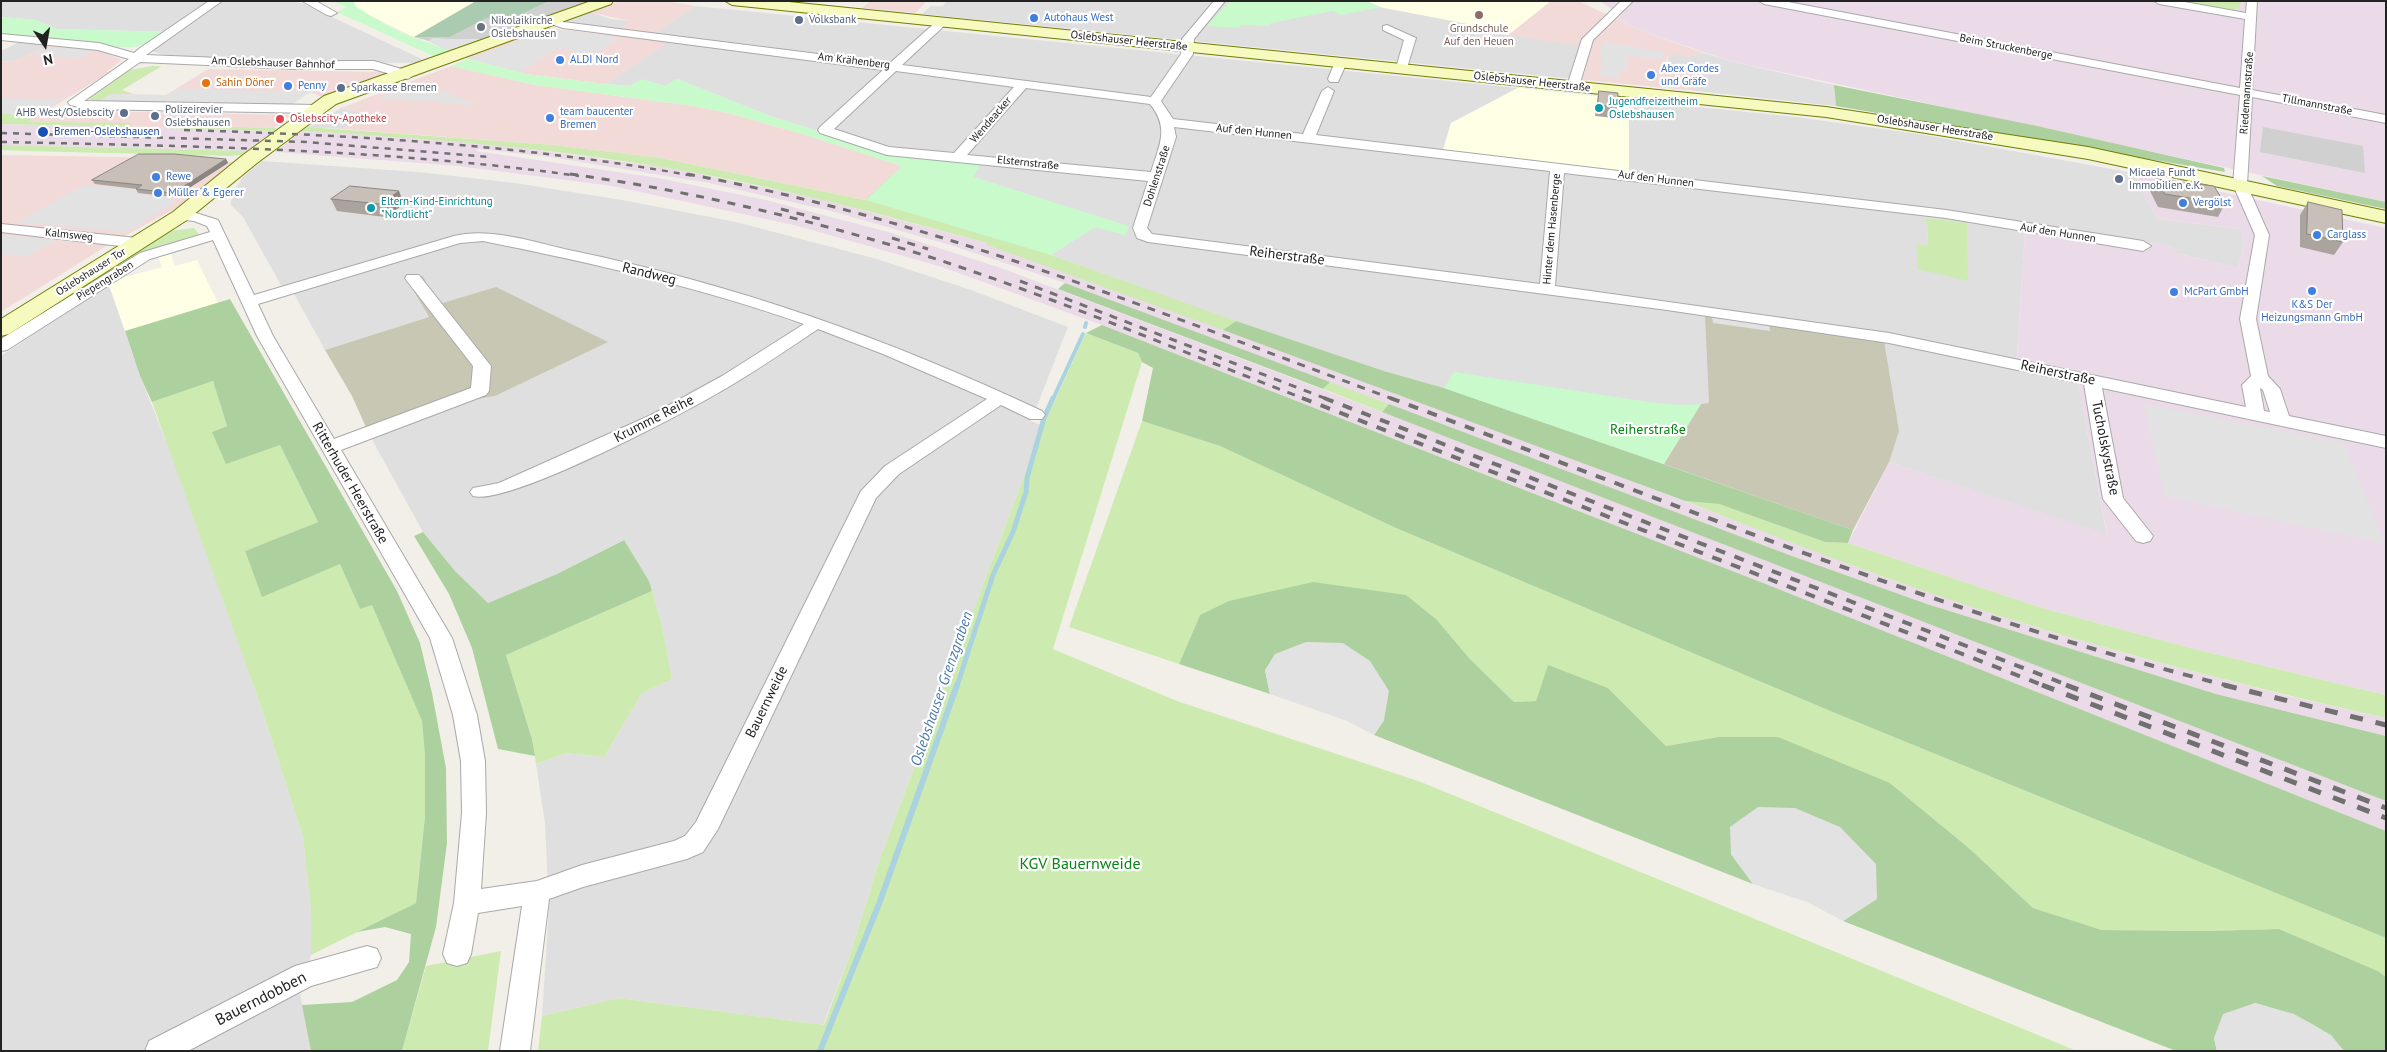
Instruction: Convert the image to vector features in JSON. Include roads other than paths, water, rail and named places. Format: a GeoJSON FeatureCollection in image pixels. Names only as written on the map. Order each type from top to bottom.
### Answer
{"type":"FeatureCollection","features":[{"type":"Feature","properties":{"kind":"main road"},"geometry":{"type":"LineString","coordinates":[[180,216],[250,159],[317,110],[406,74],[560,22],[590,5],[606,1]]}},
{"type":"Feature","properties":{"kind":"main road","name":"Oslebshauser Heerstraße"},"geometry":{"type":"LineString","coordinates":[[732,1],[1826,112],[2088,154],[2386,217]]}},
{"type":"Feature","properties":{"kind":"main road","name":"Oslebshauser Tor"},"geometry":{"type":"LineString","coordinates":[[1,329],[180,216]]}},
{"type":"Feature","properties":{"kind":"street"},"geometry":{"type":"LineString","coordinates":[[217,1],[144,50],[131,64],[74,102],[86,105],[317,110]]}},
{"type":"Feature","properties":{"kind":"street"},"geometry":{"type":"LineString","coordinates":[[307,1],[331,13]]}},
{"type":"Feature","properties":{"kind":"street"},"geometry":{"type":"LineString","coordinates":[[1168,122],[1166,115],[1154,101],[1187,54],[1188,39],[1220,1]]}},
{"type":"Feature","properties":{"kind":"street"},"geometry":{"type":"LineString","coordinates":[[1573,86],[1588,39],[1628,1]]}},
{"type":"Feature","properties":{"kind":"street","name":"Beim Struckenberge"},"geometry":{"type":"LineString","coordinates":[[1764,1],[2247,92]]}},
{"type":"Feature","properties":{"kind":"street"},"geometry":{"type":"LineString","coordinates":[[2160,1],[2251,17]]}},
{"type":"Feature","properties":{"kind":"street","name":"Riedemannstraße"},"geometry":{"type":"LineString","coordinates":[[2240,185],[2252,1]]}},
{"type":"Feature","properties":{"kind":"street","name":"Am Krähenberg"},"geometry":{"type":"LineString","coordinates":[[560,22],[649,36],[895,66],[1154,101]]}},
{"type":"Feature","properties":{"kind":"street"},"geometry":{"type":"LineString","coordinates":[[895,66],[941,23]]}},
{"type":"Feature","properties":{"kind":"street"},"geometry":{"type":"LineString","coordinates":[[1387,28],[1410,38],[1402,68]]}},
{"type":"Feature","properties":{"kind":"street","name":"Am Oslebshauser Bahnhof"},"geometry":{"type":"LineString","coordinates":[[1,37],[99,47],[137,58],[286,65],[374,65],[406,74]]}},
{"type":"Feature","properties":{"kind":"street"},"geometry":{"type":"LineString","coordinates":[[1334,79],[1341,62]]}},
{"type":"Feature","properties":{"kind":"street","name":"Elsternstraße"},"geometry":{"type":"LineString","coordinates":[[895,66],[825,130],[880,149],[900,152],[959,156],[1155,177]]}},
{"type":"Feature","properties":{"kind":"street","name":"Wendeacker"},"geometry":{"type":"LineString","coordinates":[[959,156],[1024,83]]}},
{"type":"Feature","properties":{"kind":"street"},"geometry":{"type":"LineString","coordinates":[[1308,138],[1328,91]]}},
{"type":"Feature","properties":{"kind":"street","name":"Tillmannstraße"},"geometry":{"type":"LineString","coordinates":[[2247,92],[2386,118]]}},
{"type":"Feature","properties":{"kind":"street","name":"Auf den Hunnen"},"geometry":{"type":"LineString","coordinates":[[1168,122],[1946,214],[2143,246]]}},
{"type":"Feature","properties":{"kind":"street","name":"Dohlenstraße"},"geometry":{"type":"LineString","coordinates":[[1140,228],[1169,137],[1168,122]]}},
{"type":"Feature","properties":{"kind":"street","name":"Hinter dem Hasenberge"},"geometry":{"type":"LineString","coordinates":[[1547,290],[1557,168]]}},
{"type":"Feature","properties":{"kind":"street"},"geometry":{"type":"LineString","coordinates":[[2240,185],[2262,235],[2248,319],[2260,377],[2271,389],[2281,419]]}},
{"type":"Feature","properties":{"kind":"street","name":"Ritterhuder Heerstraße"},"geometry":{"type":"LineString","coordinates":[[180,216],[196,217],[213,223],[265,336],[441,638],[465,715],[473,761],[474,813],[467,903],[457,954]]}},
{"type":"Feature","properties":{"kind":"street","name":"Kalmsweg"},"geometry":{"type":"LineString","coordinates":[[1,228],[137,243]]}},
{"type":"Feature","properties":{"kind":"street","name":"Reiherstraße"},"geometry":{"type":"LineString","coordinates":[[1140,228],[1139,232],[1148,238],[1667,305],[1889,338],[2386,442]]}},
{"type":"Feature","properties":{"kind":"street","name":"Piepengraben"},"geometry":{"type":"LineString","coordinates":[[1,346],[145,256],[218,234]]}},
{"type":"Feature","properties":{"kind":"street","name":"Randweg"},"geometry":{"type":"LineString","coordinates":[[250,301],[467,237],[483,237],[649,273],[736,296],[911,358],[1036,415]]}},
{"type":"Feature","properties":{"kind":"street"},"geometry":{"type":"LineString","coordinates":[[330,447],[480,391],[482,366],[413,278]]}},
{"type":"Feature","properties":{"kind":"street","name":"Krumme Reihe"},"geometry":{"type":"LineString","coordinates":[[480,492],[503,488],[554,467],[656,419],[728,380],[816,323]]}},
{"type":"Feature","properties":{"kind":"street"},"geometry":{"type":"LineString","coordinates":[[2256,414],[2251,385],[2260,377]]}},
{"type":"Feature","properties":{"kind":"street","name":"Tucholskystraße"},"geometry":{"type":"LineString","coordinates":[[2092,380],[2113,499],[2143,536]]}},
{"type":"Feature","properties":{"kind":"street","name":"Bauernweide"},"geometry":{"type":"LineString","coordinates":[[467,903],[537,892],[582,876],[678,851],[694,844],[705,830],[868,495],[892,470],[1000,398]]}},
{"type":"Feature","properties":{"kind":"street"},"geometry":{"type":"LineString","coordinates":[[515,1051],[537,892]]}},
{"type":"Feature","properties":{"kind":"street","name":"Bauerndobben"},"geometry":{"type":"LineString","coordinates":[[160,1051],[304,975],[367,958]]}},
{"type":"Feature","properties":{"kind":"waterway","name":"Oslebshauser Grenzgraben"},"geometry":{"type":"LineString","coordinates":[[1085,327],[1086,323]]}},
{"type":"Feature","properties":{"kind":"waterway","name":"Oslebshauser Grenzgraben"},"geometry":{"type":"LineString","coordinates":[[1053,399],[1083,334]]}},
{"type":"Feature","properties":{"kind":"waterway","name":"Oslebshauser Grenzgraben"},"geometry":{"type":"LineString","coordinates":[[957,686],[993,575],[1013,532],[1026,492],[1027,478],[1044,418],[1053,398]]}},
{"type":"Feature","properties":{"kind":"waterway","name":"Oslebshauser Grenzgraben"},"geometry":{"type":"LineString","coordinates":[[820,1051],[879,904],[957,685]]}},
{"type":"Feature","properties":{"kind":"railway"},"geometry":{"type":"LineString","coordinates":[[184,130],[440,143],[567,156],[694,176]]}},
{"type":"Feature","properties":{"kind":"railway"},"geometry":{"type":"LineString","coordinates":[[1,133],[307,142],[490,157]]}},
{"type":"Feature","properties":{"kind":"railway"},"geometry":{"type":"LineString","coordinates":[[1,142],[218,147],[363,154],[507,167],[579,176]]}},
{"type":"Feature","properties":{"kind":"railway"},"geometry":{"type":"LineString","coordinates":[[570,174],[708,198],[800,220],[891,245],[1029,292],[1305,399]]}},
{"type":"Feature","properties":{"kind":"railway"},"geometry":{"type":"LineString","coordinates":[[687,174],[778,193],[868,216],[957,242],[1132,302],[1393,399]]}},
{"type":"Feature","properties":{"kind":"railway"},"geometry":{"type":"LineString","coordinates":[[781,209],[824,220]]}},
{"type":"Feature","properties":{"kind":"railway"},"geometry":{"type":"LineString","coordinates":[[892,238],[928,249]]}},
{"type":"Feature","properties":{"kind":"railway"},"geometry":{"type":"LineString","coordinates":[[1020,281],[1327,399]]}},
{"type":"Feature","properties":{"kind":"railway"},"geometry":{"type":"LineString","coordinates":[[1302,398],[2045,686]]}},
{"type":"Feature","properties":{"kind":"railway"},"geometry":{"type":"LineString","coordinates":[[1324,398],[2070,686]]}},
{"type":"Feature","properties":{"kind":"railway"},"geometry":{"type":"LineString","coordinates":[[1390,398],[1806,554],[1910,590],[2122,657],[2229,686]]}},
{"type":"Feature","properties":{"kind":"railway"},"geometry":{"type":"LineString","coordinates":[[2042,685],[2386,818]]}},
{"type":"Feature","properties":{"kind":"railway"},"geometry":{"type":"LineString","coordinates":[[2066,685],[2386,808]]}},
{"type":"Feature","properties":{"kind":"railway"},"geometry":{"type":"LineString","coordinates":[[2224,685],[2386,725]]}},
{"type":"Feature","properties":{"kind":"place","name":"Grundschule Auf den Heuen"},"geometry":{"type":"Point","coordinates":[1479,15]}},
{"type":"Feature","properties":{"kind":"place","name":"Autohaus West"},"geometry":{"type":"Point","coordinates":[1034,18]}},
{"type":"Feature","properties":{"kind":"place","name":"Volksbank"},"geometry":{"type":"Point","coordinates":[799,20]}},
{"type":"Feature","properties":{"kind":"place","name":"Nikolaikirche Oslebshausen"},"geometry":{"type":"Point","coordinates":[481,27]}},
{"type":"Feature","properties":{"kind":"place","name":"ALDI Nord"},"geometry":{"type":"Point","coordinates":[560,60]}},
{"type":"Feature","properties":{"kind":"place","name":"Abex Cordes und Gräfe"},"geometry":{"type":"Point","coordinates":[1651,75]}},
{"type":"Feature","properties":{"kind":"place","name":"Sahin Döner"},"geometry":{"type":"Point","coordinates":[206,83]}},
{"type":"Feature","properties":{"kind":"place","name":"Penny"},"geometry":{"type":"Point","coordinates":[288,86]}},
{"type":"Feature","properties":{"kind":"place","name":"Sparkasse Bremen"},"geometry":{"type":"Point","coordinates":[341,88]}},
{"type":"Feature","properties":{"kind":"place","name":"Jugendfreizeitheim Oslebshausen"},"geometry":{"type":"Point","coordinates":[1599,108]}},
{"type":"Feature","properties":{"kind":"place","name":"AHB West/Oslebscity"},"geometry":{"type":"Point","coordinates":[124,113]}},
{"type":"Feature","properties":{"kind":"place","name":"Polizeirevier Oslebshausen"},"geometry":{"type":"Point","coordinates":[155,116]}},
{"type":"Feature","properties":{"kind":"place","name":"team baucenter Bremen"},"geometry":{"type":"Point","coordinates":[550,118]}},
{"type":"Feature","properties":{"kind":"place","name":"Oslebscity-Apotheke"},"geometry":{"type":"Point","coordinates":[280,119]}},
{"type":"Feature","properties":{"kind":"place","name":"Bremen-Oslebshausen"},"geometry":{"type":"Point","coordinates":[43,132]}},
{"type":"Feature","properties":{"kind":"place","name":"Rewe"},"geometry":{"type":"Point","coordinates":[156,177]}},
{"type":"Feature","properties":{"kind":"place","name":"Micaela Fundt Immobilien e.K."},"geometry":{"type":"Point","coordinates":[2119,179]}},
{"type":"Feature","properties":{"kind":"place","name":"Müller & Egerer"},"geometry":{"type":"Point","coordinates":[158,193]}},
{"type":"Feature","properties":{"kind":"place","name":"Vergölst"},"geometry":{"type":"Point","coordinates":[2183,203]}},
{"type":"Feature","properties":{"kind":"place","name":"Eltern-Kind-Einrichtung \"Nordlicht\""},"geometry":{"type":"Point","coordinates":[371,208]}},
{"type":"Feature","properties":{"kind":"place","name":"Carglass"},"geometry":{"type":"Point","coordinates":[2317,235]}},
{"type":"Feature","properties":{"kind":"place","name":"K&S Der Heizungsmann GmbH"},"geometry":{"type":"Point","coordinates":[2312,291]}},
{"type":"Feature","properties":{"kind":"place","name":"McPart GmbH"},"geometry":{"type":"Point","coordinates":[2174,292]}},
{"type":"Feature","properties":{"kind":"park label","name":"KGV Bauernweide"},"geometry":{"type":"Point","coordinates":[1080,864]}}]}
